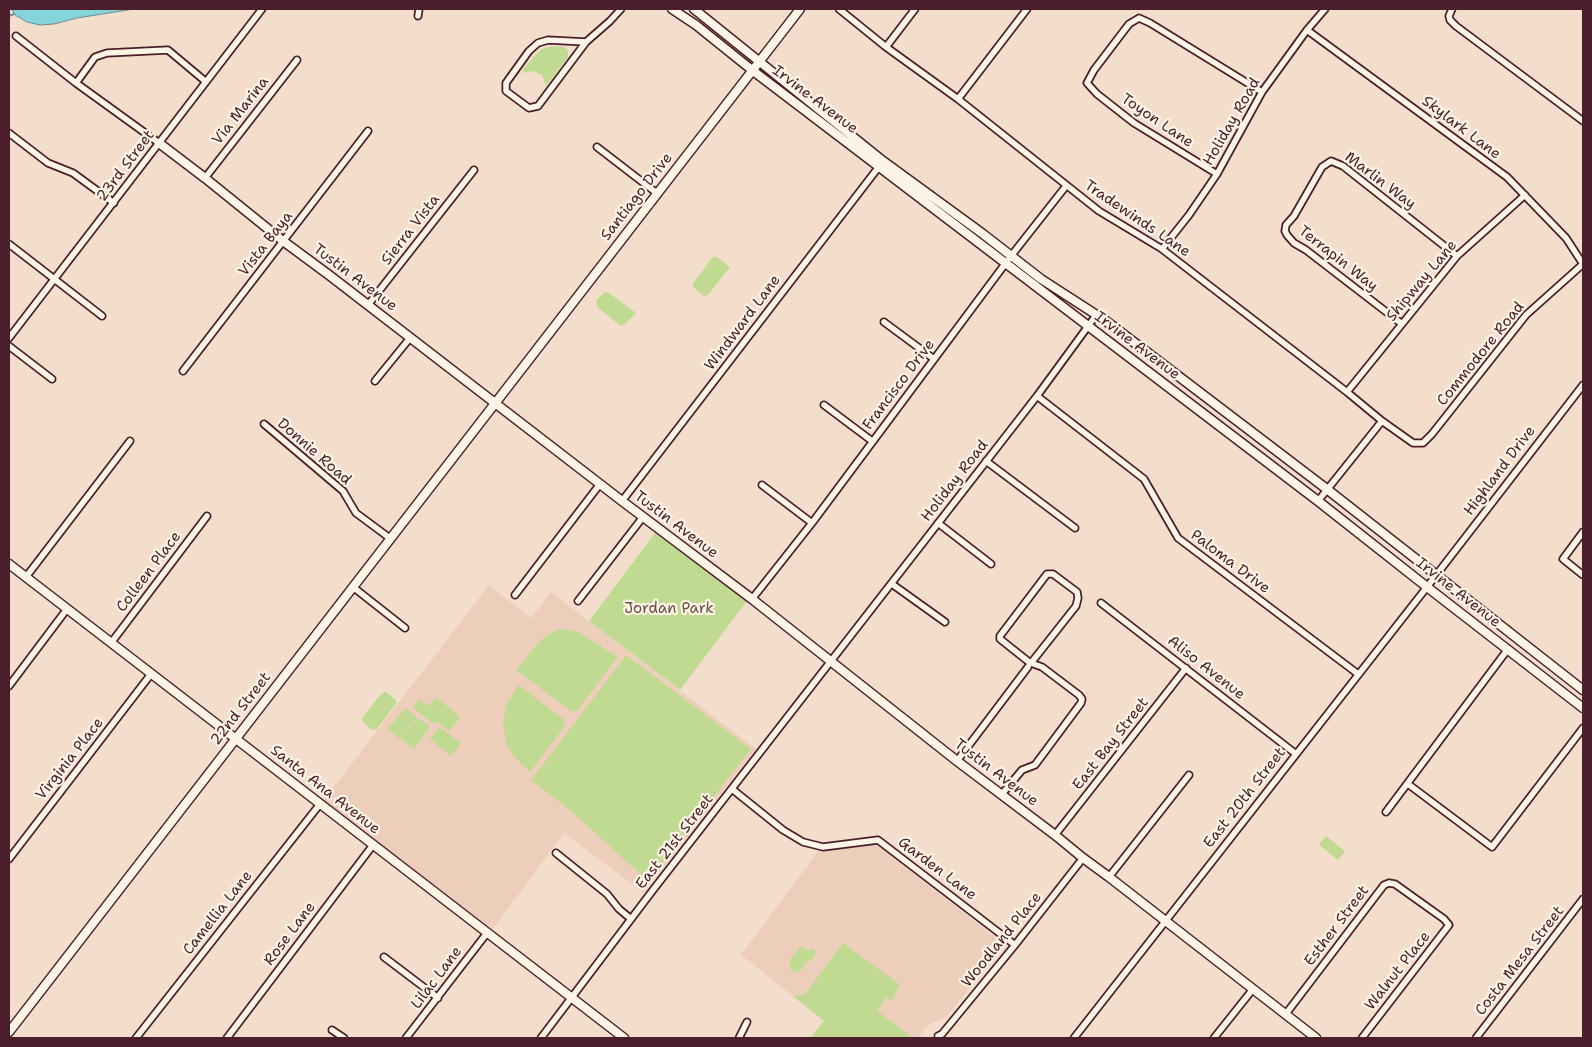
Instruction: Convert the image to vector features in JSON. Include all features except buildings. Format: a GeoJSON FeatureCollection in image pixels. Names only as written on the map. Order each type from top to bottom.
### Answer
{"type":"FeatureCollection","features":[{"type":"Feature","properties":{"kind":"street","name":"23rd Street"},"geometry":{"type":"LineString","coordinates":[[9,338],[262,9]]}},
{"type":"Feature","properties":{"kind":"street"},"geometry":{"type":"LineString","coordinates":[[418,16],[419,9]]}},
{"type":"Feature","properties":{"kind":"street"},"geometry":{"type":"LineString","coordinates":[[586,42],[548,40],[538,44],[528,51],[506,83],[506,91],[529,108],[538,106],[586,42],[621,9]]}},
{"type":"Feature","properties":{"kind":"street","name":"Irvine Avenue"},"geometry":{"type":"LineString","coordinates":[[672,9],[696,25],[752,70],[1053,288],[1097,314],[1437,574],[1583,690]]}},
{"type":"Feature","properties":{"kind":"street","name":"Irvine Avenue"},"geometry":{"type":"LineString","coordinates":[[694,9],[881,164],[1006,263],[1318,501],[1583,708]]}},
{"type":"Feature","properties":{"kind":"street","name":"Santiago Drive"},"geometry":{"type":"LineString","coordinates":[[496,403],[800,9]]}},
{"type":"Feature","properties":{"kind":"street","name":"Tradewinds Lane"},"geometry":{"type":"LineString","coordinates":[[838,9],[886,47],[958,99],[1099,211],[1162,248],[1382,421],[1413,443],[1423,443]]}},
{"type":"Feature","properties":{"kind":"street"},"geometry":{"type":"LineString","coordinates":[[886,47],[915,9]]}},
{"type":"Feature","properties":{"kind":"street"},"geometry":{"type":"LineString","coordinates":[[958,99],[1028,9]]}},
{"type":"Feature","properties":{"kind":"street","name":"Holiday Road"},"geometry":{"type":"LineString","coordinates":[[1162,248],[1189,215],[1217,174],[1262,92],[1325,9]]}},
{"type":"Feature","properties":{"kind":"street"},"geometry":{"type":"LineString","coordinates":[[1452,9],[1449,16],[1456,26],[1583,121]]}},
{"type":"Feature","properties":{"kind":"street","name":"Toyon Lane"},"geometry":{"type":"LineString","coordinates":[[1217,174],[1134,123],[1097,94],[1087,83],[1094,70],[1129,24],[1139,18],[1262,92]]}},
{"type":"Feature","properties":{"kind":"street","name":"Skylark Lane"},"geometry":{"type":"LineString","coordinates":[[1308,30],[1507,177],[1566,238],[1583,264]]}},
{"type":"Feature","properties":{"kind":"street","name":"Tustin Avenue"},"geometry":{"type":"LineString","coordinates":[[16,36],[76,83],[205,178],[283,241],[752,599],[831,663],[1166,920],[1316,1038]]}},
{"type":"Feature","properties":{"kind":"street"},"geometry":{"type":"LineString","coordinates":[[76,83],[95,58],[107,53],[168,50],[205,81]]}},
{"type":"Feature","properties":{"kind":"street","name":"Via Marina"},"geometry":{"type":"LineString","coordinates":[[205,178],[297,60]]}},
{"type":"Feature","properties":{"kind":"street","name":"Vista Baya"},"geometry":{"type":"LineString","coordinates":[[183,371],[368,131]]}},
{"type":"Feature","properties":{"kind":"street"},"geometry":{"type":"LineString","coordinates":[[9,133],[48,163],[73,173],[114,203]]}},
{"type":"Feature","properties":{"kind":"street"},"geometry":{"type":"LineString","coordinates":[[597,146],[658,194]]}},
{"type":"Feature","properties":{"kind":"street","name":"Marlin Way"},"geometry":{"type":"LineString","coordinates":[[1285,231],[1286,225],[1294,216],[1322,167],[1332,160],[1343,166],[1457,256]]}},
{"type":"Feature","properties":{"kind":"street","name":"Windward Lane"},"geometry":{"type":"LineString","coordinates":[[622,501],[881,164]]}},
{"type":"Feature","properties":{"kind":"street","name":"Sierra Vista"},"geometry":{"type":"LineString","coordinates":[[368,305],[474,170]]}},
{"type":"Feature","properties":{"kind":"street","name":"Francisco Drive"},"geometry":{"type":"LineString","coordinates":[[752,599],[812,523],[1011,256],[1066,186]]}},
{"type":"Feature","properties":{"kind":"street","name":"Shipway Lane"},"geometry":{"type":"LineString","coordinates":[[1347,392],[1457,256],[1525,195]]}},
{"type":"Feature","properties":{"kind":"street","name":"Terrapin Way"},"geometry":{"type":"LineString","coordinates":[[1285,231],[1289,239],[1402,324]]}},
{"type":"Feature","properties":{"kind":"street"},"geometry":{"type":"LineString","coordinates":[[9,244],[102,316]]}},
{"type":"Feature","properties":{"kind":"street","name":"Commodore Road"},"geometry":{"type":"LineString","coordinates":[[1423,443],[1526,315],[1583,264]]}},
{"type":"Feature","properties":{"kind":"street","name":"Holiday Road"},"geometry":{"type":"LineString","coordinates":[[831,663],[1037,396],[1097,314]]}},
{"type":"Feature","properties":{"kind":"street"},"geometry":{"type":"LineString","coordinates":[[884,322],[934,359]]}},
{"type":"Feature","properties":{"kind":"street"},"geometry":{"type":"LineString","coordinates":[[375,381],[410,338]]}},
{"type":"Feature","properties":{"kind":"street"},"geometry":{"type":"LineString","coordinates":[[9,346],[52,379]]}},
{"type":"Feature","properties":{"kind":"street","name":"Highland Drive"},"geometry":{"type":"LineString","coordinates":[[1437,574],[1583,384]]}},
{"type":"Feature","properties":{"kind":"street","name":"Paloma Drive"},"geometry":{"type":"LineString","coordinates":[[1037,396],[1144,479],[1178,538],[1358,674]]}},
{"type":"Feature","properties":{"kind":"street","name":"22nd Street"},"geometry":{"type":"LineString","coordinates":[[9,1032],[496,403]]}},
{"type":"Feature","properties":{"kind":"street"},"geometry":{"type":"LineString","coordinates":[[824,405],[872,441]]}},
{"type":"Feature","properties":{"kind":"street"},"geometry":{"type":"LineString","coordinates":[[1318,501],[1382,421]]}},
{"type":"Feature","properties":{"kind":"street","name":"Donnie Road"},"geometry":{"type":"LineString","coordinates":[[264,424],[343,491],[356,513],[391,539]]}},
{"type":"Feature","properties":{"kind":"street"},"geometry":{"type":"LineString","coordinates":[[26,577],[130,441]]}},
{"type":"Feature","properties":{"kind":"street"},"geometry":{"type":"LineString","coordinates":[[986,461],[1075,528]]}},
{"type":"Feature","properties":{"kind":"street"},"geometry":{"type":"LineString","coordinates":[[514,595],[600,484]]}},
{"type":"Feature","properties":{"kind":"street"},"geometry":{"type":"LineString","coordinates":[[762,485],[812,523]]}},
{"type":"Feature","properties":{"kind":"street","name":"Colleen Place"},"geometry":{"type":"LineString","coordinates":[[111,643],[206,516]]}},
{"type":"Feature","properties":{"kind":"street"},"geometry":{"type":"LineString","coordinates":[[578,601],[643,517]]}},
{"type":"Feature","properties":{"kind":"street"},"geometry":{"type":"LineString","coordinates":[[938,523],[991,564]]}},
{"type":"Feature","properties":{"kind":"street"},"geometry":{"type":"LineString","coordinates":[[1583,532],[1563,559],[1583,575]]}},
{"type":"Feature","properties":{"kind":"street","name":"Santa Ana Avenue"},"geometry":{"type":"LineString","coordinates":[[9,564],[624,1038]]}},
{"type":"Feature","properties":{"kind":"street"},"geometry":{"type":"LineString","coordinates":[[957,761],[1030,665],[1076,606],[1077,592],[1053,574],[1047,574],[1000,636],[1001,641],[1030,665],[1042,667],[1082,699],[1081,703],[1035,765],[1022,770],[1002,794]]}},
{"type":"Feature","properties":{"kind":"street","name":"East 20th Street"},"geometry":{"type":"LineString","coordinates":[[1074,1038],[1437,574]]}},
{"type":"Feature","properties":{"kind":"street"},"geometry":{"type":"LineString","coordinates":[[892,584],[945,622]]}},
{"type":"Feature","properties":{"kind":"street"},"geometry":{"type":"LineString","coordinates":[[353,587],[405,628]]}},
{"type":"Feature","properties":{"kind":"street","name":"Aliso Avenue"},"geometry":{"type":"LineString","coordinates":[[1101,603],[1296,754]]}},
{"type":"Feature","properties":{"kind":"street"},"geometry":{"type":"LineString","coordinates":[[9,686],[67,609]]}},
{"type":"Feature","properties":{"kind":"street"},"geometry":{"type":"LineString","coordinates":[[1386,812],[1508,649]]}},
{"type":"Feature","properties":{"kind":"street","name":"East 21st Street"},"geometry":{"type":"LineString","coordinates":[[541,1038],[631,919],[831,663]]}},
{"type":"Feature","properties":{"kind":"street","name":"East Bay Street"},"geometry":{"type":"LineString","coordinates":[[1055,835],[1186,668]]}},
{"type":"Feature","properties":{"kind":"street","name":"Virginia Place"},"geometry":{"type":"LineString","coordinates":[[9,859],[151,674]]}},
{"type":"Feature","properties":{"kind":"street"},"geometry":{"type":"LineString","coordinates":[[1408,784],[1492,847],[1583,728]]}},
{"type":"Feature","properties":{"kind":"street"},"geometry":{"type":"LineString","coordinates":[[1109,876],[1189,775]]}},
{"type":"Feature","properties":{"kind":"street","name":"Garden Lane"},"geometry":{"type":"LineString","coordinates":[[732,789],[783,830],[803,842],[823,847],[878,840],[1015,946]]}},
{"type":"Feature","properties":{"kind":"street","name":"Camellia Lane"},"geometry":{"type":"LineString","coordinates":[[136,1038],[320,804]]}},
{"type":"Feature","properties":{"kind":"street","name":"Rose Lane"},"geometry":{"type":"LineString","coordinates":[[227,1038],[373,845]]}},
{"type":"Feature","properties":{"kind":"street"},"geometry":{"type":"LineString","coordinates":[[556,853],[607,894],[619,909],[631,919]]}},
{"type":"Feature","properties":{"kind":"street","name":"Woodland Place"},"geometry":{"type":"LineString","coordinates":[[938,1036],[942,1034],[1015,946],[1083,858]]}},
{"type":"Feature","properties":{"kind":"street","name":"Esther Street"},"geometry":{"type":"LineString","coordinates":[[1285,1015],[1385,884],[1395,884],[1444,919]]}},
{"type":"Feature","properties":{"kind":"street","name":"Costa Mesa Street"},"geometry":{"type":"LineString","coordinates":[[1476,1038],[1583,899]]}},
{"type":"Feature","properties":{"kind":"street","name":"Walnut Place"},"geometry":{"type":"LineString","coordinates":[[1362,1038],[1449,925],[1444,919]]}},
{"type":"Feature","properties":{"kind":"street","name":"Lilac Lane"},"geometry":{"type":"LineString","coordinates":[[406,1038],[487,933]]}},
{"type":"Feature","properties":{"kind":"street"},"geometry":{"type":"LineString","coordinates":[[384,957],[438,998]]}},
{"type":"Feature","properties":{"kind":"street"},"geometry":{"type":"LineString","coordinates":[[1214,1038],[1253,989]]}},
{"type":"Feature","properties":{"kind":"street"},"geometry":{"type":"LineString","coordinates":[[739,1038],[747,1022]]}},
{"type":"Feature","properties":{"kind":"street"},"geometry":{"type":"LineString","coordinates":[[332,1030],[344,1038]]}},
{"type":"Feature","properties":{"kind":"shaded area"},"geometry":{"type":"Polygon","coordinates":[[[489,585],[531,618],[551,592],[756,749],[644,893],[564,833],[493,929],[323,801],[489,585]]]}},
{"type":"Feature","properties":{"kind":"shaded area"},"geometry":{"type":"Polygon","coordinates":[[[868,844],[876,845],[1005,945],[947,1016],[926,1027],[920,1038],[810,1038],[824,1021],[741,955],[819,850],[868,844]]]}},
{"type":"Feature","properties":{"kind":"green space"},"geometry":{"type":"Polygon","coordinates":[[[553,46],[565,47],[568,51],[568,57],[546,86],[542,75],[533,71],[524,73],[523,69],[538,52],[553,46]]]}},
{"type":"Feature","properties":{"kind":"green space"},"geometry":{"type":"Polygon","coordinates":[[[713,257],[717,257],[730,267],[708,295],[704,296],[693,287],[693,283],[713,257]]]}},
{"type":"Feature","properties":{"kind":"green space"},"geometry":{"type":"Polygon","coordinates":[[[608,292],[636,313],[621,326],[597,307],[596,301],[603,293],[608,292]]]}},
{"type":"Feature","properties":{"kind":"green space","name":"Jordan Park"},"geometry":{"type":"Polygon","coordinates":[[[658,529],[749,598],[680,690],[589,621],[658,529]]]}},
{"type":"Feature","properties":{"kind":"green space"},"geometry":{"type":"Polygon","coordinates":[[[565,629],[578,632],[618,657],[577,711],[571,711],[516,670],[540,641],[557,630],[565,629]]]}},
{"type":"Feature","properties":{"kind":"green space"},"geometry":{"type":"Polygon","coordinates":[[[626,655],[751,749],[648,881],[569,809],[531,780],[626,655]]]}},
{"type":"Feature","properties":{"kind":"green space"},"geometry":{"type":"Polygon","coordinates":[[[519,685],[564,720],[565,726],[530,772],[514,756],[507,745],[503,725],[506,705],[519,685]]]}},
{"type":"Feature","properties":{"kind":"green space"},"geometry":{"type":"Polygon","coordinates":[[[386,692],[396,700],[396,704],[377,729],[372,730],[363,722],[362,718],[382,693],[386,692]]]}},
{"type":"Feature","properties":{"kind":"green space"},"geometry":{"type":"Polygon","coordinates":[[[436,697],[460,717],[449,731],[437,721],[434,724],[413,708],[419,699],[429,706],[436,697]]]}},
{"type":"Feature","properties":{"kind":"green space"},"geometry":{"type":"Polygon","coordinates":[[[405,708],[417,717],[400,739],[388,729],[405,708]]]}},
{"type":"Feature","properties":{"kind":"green space"},"geometry":{"type":"Polygon","coordinates":[[[418,718],[430,727],[414,749],[401,739],[418,718]]]}},
{"type":"Feature","properties":{"kind":"green space"},"geometry":{"type":"Polygon","coordinates":[[[439,727],[461,743],[451,756],[430,739],[439,727]]]}},
{"type":"Feature","properties":{"kind":"green space"},"geometry":{"type":"Polygon","coordinates":[[[1326,836],[1345,851],[1338,860],[1319,845],[1326,836]]]}},
{"type":"Feature","properties":{"kind":"green space"},"geometry":{"type":"Polygon","coordinates":[[[843,943],[899,984],[893,999],[890,1000],[886,997],[877,1011],[912,1037],[920,1038],[810,1038],[824,1021],[793,996],[805,994],[843,943]]]}},
{"type":"Feature","properties":{"kind":"green space"},"geometry":{"type":"Polygon","coordinates":[[[800,947],[810,952],[811,949],[816,952],[812,960],[806,962],[800,971],[795,973],[789,966],[791,958],[800,947]]]}},
{"type":"Feature","properties":{"kind":"water"},"geometry":{"type":"Polygon","coordinates":[[[12,9],[134,9],[40,25],[27,22],[15,15],[12,9]]]}},
{"type":"Feature","properties":{"kind":"waterway"},"geometry":{"type":"LineString","coordinates":[[9,16],[14,14]]}}]}
